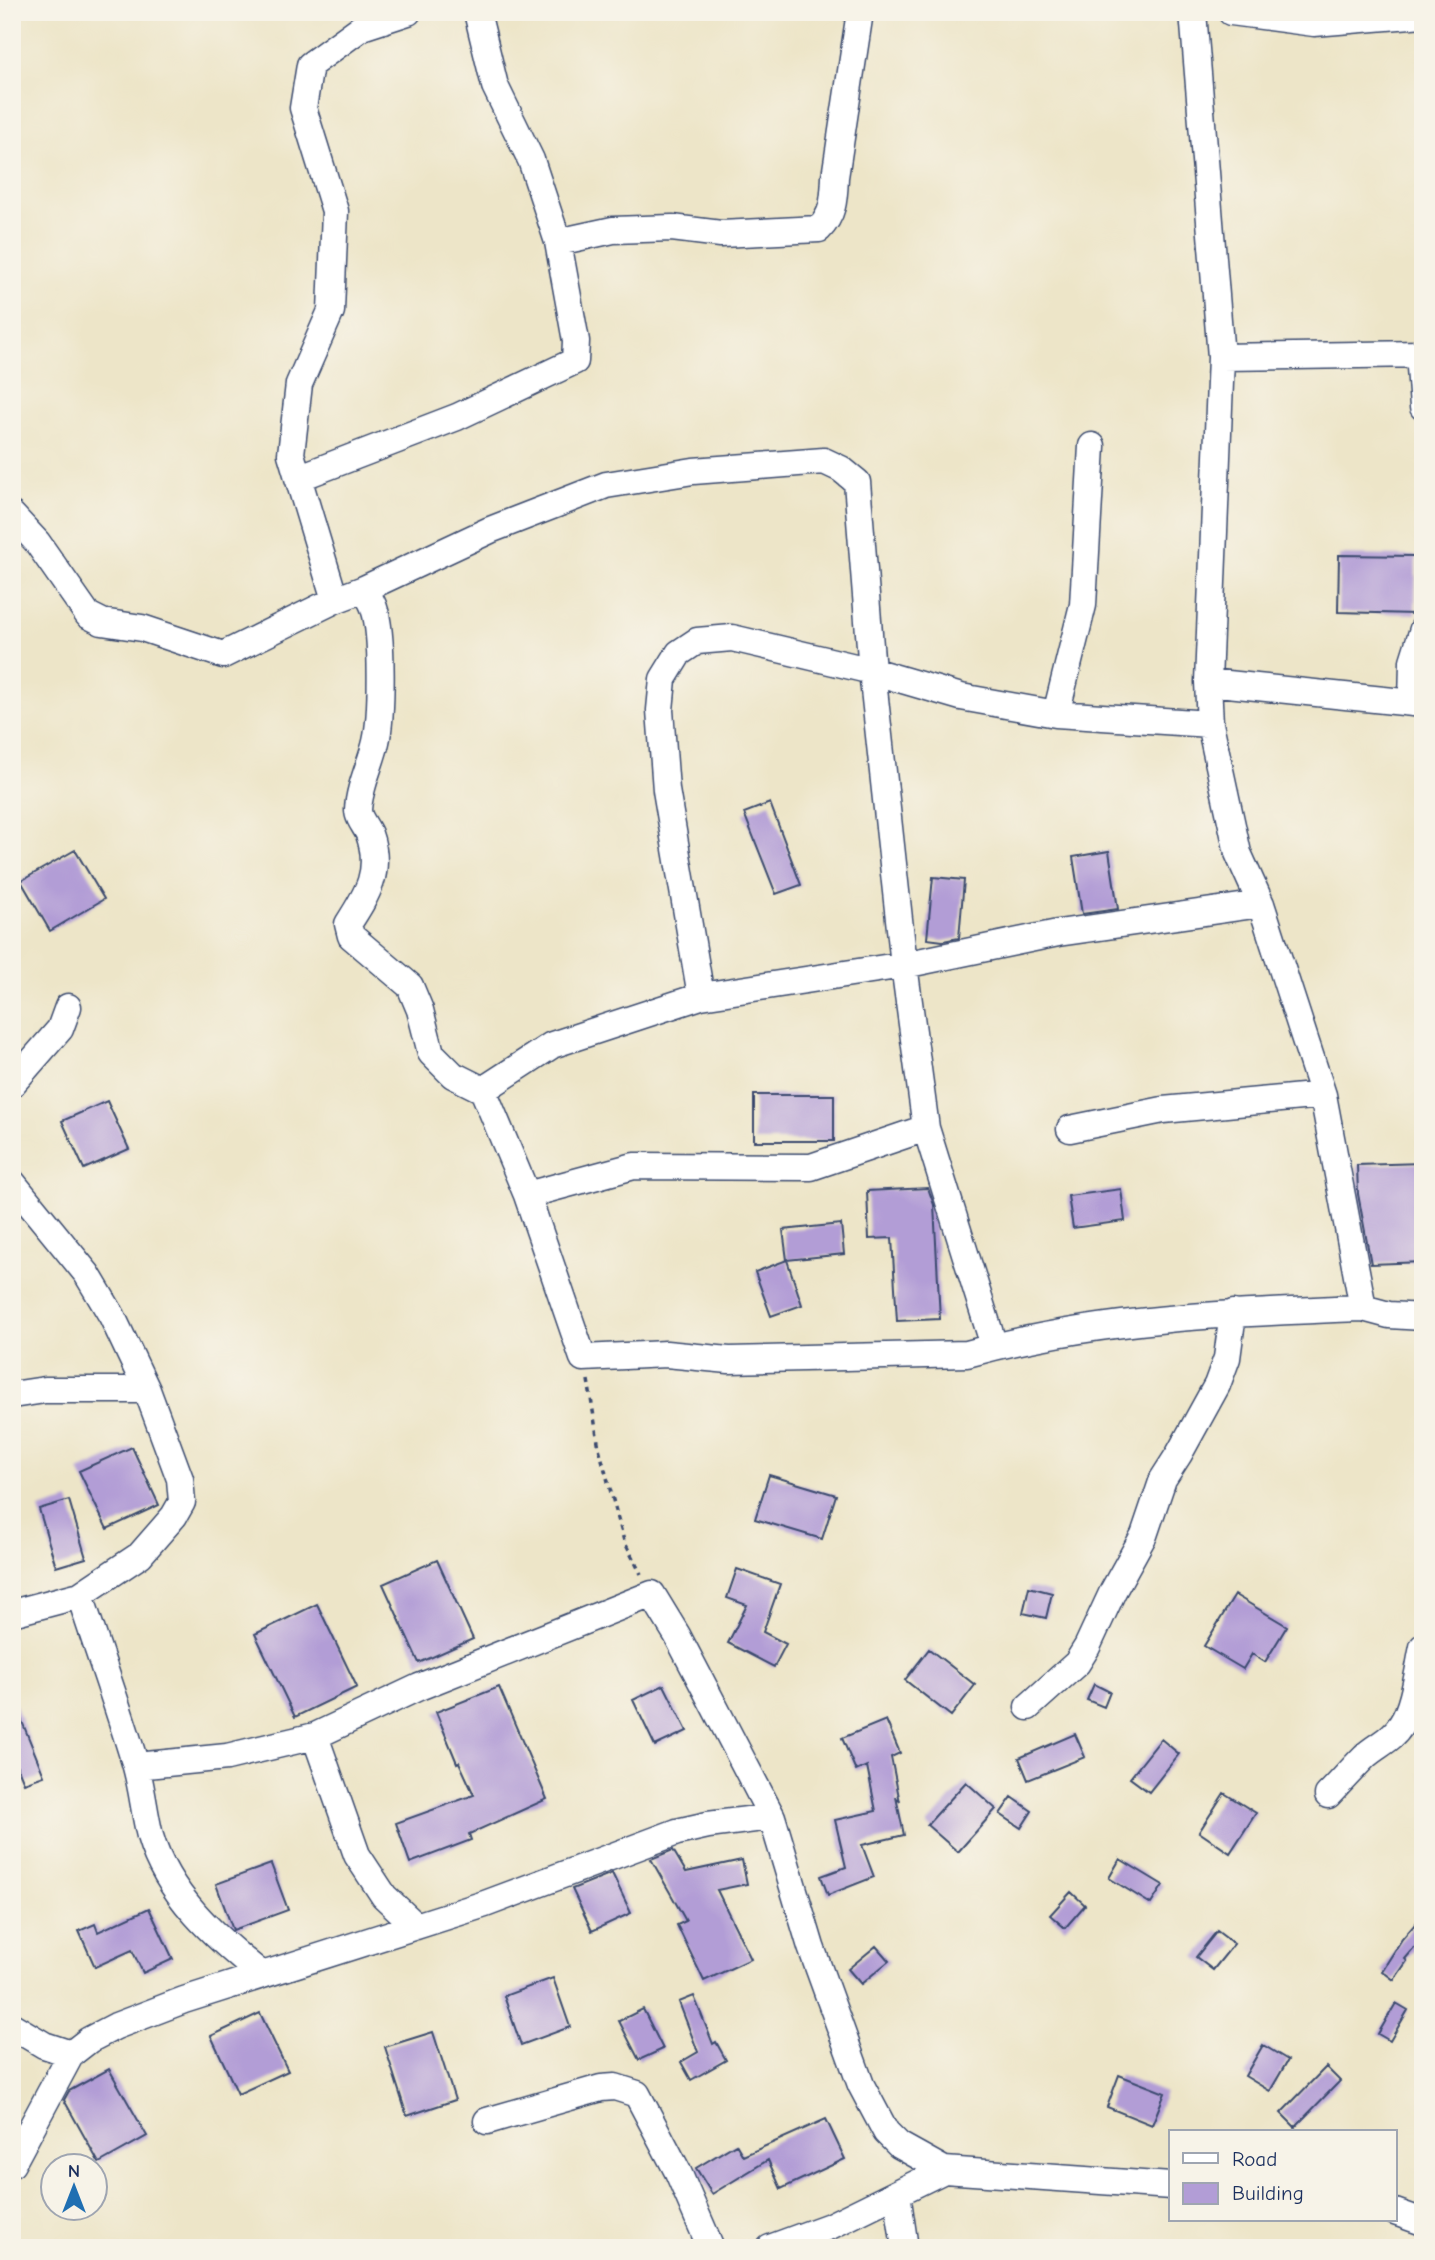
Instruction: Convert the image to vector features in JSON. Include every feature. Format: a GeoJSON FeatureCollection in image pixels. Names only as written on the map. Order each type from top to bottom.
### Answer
{"type":"FeatureCollection","features":[{"type":"Feature","properties":{"kind":"street"},"geometry":{"type":"LineString","coordinates":[[335,600],[291,454],[299,384],[331,311],[335,224],[335,211],[303,108],[310,65],[362,27],[408,12]]}},
{"type":"Feature","properties":{"kind":"street"},"geometry":{"type":"LineString","coordinates":[[298,478],[457,417],[575,361],[576,341],[558,243],[531,160],[495,86],[477,12]]}},
{"type":"Feature","properties":{"kind":"street"},"geometry":{"type":"LineString","coordinates":[[558,243],[613,230],[672,228],[721,234],[819,229],[829,219],[834,200],[838,154],[860,12]]}},
{"type":"Feature","properties":{"kind":"street"},"geometry":{"type":"LineString","coordinates":[[1193,12],[1221,358],[1208,682],[1210,724],[1238,853],[1261,904],[1323,1096],[1363,1308]]}},
{"type":"Feature","properties":{"kind":"street"},"geometry":{"type":"LineString","coordinates":[[1231,12],[1314,23],[1423,14]]}},
{"type":"Feature","properties":{"kind":"street"},"geometry":{"type":"LineString","coordinates":[[1221,358],[1421,354],[1423,407]]}},
{"type":"Feature","properties":{"kind":"street"},"geometry":{"type":"LineString","coordinates":[[1056,714],[1083,605],[1092,446]]}},
{"type":"Feature","properties":{"kind":"street"},"geometry":{"type":"LineString","coordinates":[[12,515],[37,542],[88,615],[102,622],[142,628],[223,654],[490,530],[606,485],[693,471],[824,461],[841,469],[857,482],[872,671],[904,965],[926,1128],[994,1346]]}},
{"type":"Feature","properties":{"kind":"street"},"geometry":{"type":"LineString","coordinates":[[364,589],[374,608],[380,633],[380,685],[376,740],[358,812],[373,849],[375,872],[364,900],[348,924],[351,936],[410,986],[421,1010],[431,1053],[453,1074],[483,1090],[527,1195],[583,1358],[666,1354],[729,1360],[967,1354],[1091,1327],[1233,1313],[1363,1308],[1389,1315],[1423,1317]]}},
{"type":"Feature","properties":{"kind":"street"},"geometry":{"type":"LineString","coordinates":[[1208,682],[1417,704],[1413,661],[1423,629]]}},
{"type":"Feature","properties":{"kind":"street"},"geometry":{"type":"LineString","coordinates":[[701,996],[666,790],[660,710],[663,679],[679,653],[697,641],[732,638],[872,671],[961,697],[1056,714],[1210,724]]}},
{"type":"Feature","properties":{"kind":"street"},"geometry":{"type":"LineString","coordinates":[[483,1090],[552,1045],[701,996],[904,965],[1058,933],[1261,904]]}},
{"type":"Feature","properties":{"kind":"street"},"geometry":{"type":"LineString","coordinates":[[12,1084],[60,1029],[68,1007]]}},
{"type":"Feature","properties":{"kind":"street"},"geometry":{"type":"LineString","coordinates":[[1070,1129],[1163,1110],[1323,1096]]}},
{"type":"Feature","properties":{"kind":"street"},"geometry":{"type":"LineString","coordinates":[[527,1195],[634,1166],[811,1167],[926,1128]]}},
{"type":"Feature","properties":{"kind":"street"},"geometry":{"type":"LineString","coordinates":[[12,1182],[87,1274],[112,1316],[147,1390],[180,1479],[181,1502],[174,1516],[140,1555],[80,1595],[12,1613]]}},
{"type":"Feature","properties":{"kind":"street"},"geometry":{"type":"LineString","coordinates":[[1027,1707],[1077,1663],[1087,1647],[1113,1591],[1144,1535],[1163,1479],[1217,1385],[1227,1358],[1233,1313]]}},
{"type":"Feature","properties":{"kind":"street"},"geometry":{"type":"LineString","coordinates":[[12,1395],[45,1390],[147,1390]]}},
{"type":"Feature","properties":{"kind":"street"},"geometry":{"type":"LineString","coordinates":[[136,1766],[227,1756],[315,1736],[419,1686],[652,1594],[677,1634],[772,1817],[811,1947],[861,2085],[886,2132],[899,2144],[944,2169],[1169,2186]]}},
{"type":"Feature","properties":{"kind":"street"},"geometry":{"type":"LineString","coordinates":[[80,1595],[136,1766],[151,1839],[182,1898],[204,1925],[262,1975]]}},
{"type":"Feature","properties":{"kind":"street"},"geometry":{"type":"LineString","coordinates":[[1328,1796],[1364,1757],[1376,1747],[1385,1744],[1402,1724],[1410,1704],[1423,1647]]}},
{"type":"Feature","properties":{"kind":"street"},"geometry":{"type":"LineString","coordinates":[[315,1736],[357,1855],[384,1896],[416,1926]]}},
{"type":"Feature","properties":{"kind":"street"},"geometry":{"type":"LineString","coordinates":[[12,2164],[71,2054],[89,2040],[116,2026],[184,2000],[485,1904],[677,1832],[772,1817]]}},
{"type":"Feature","properties":{"kind":"street"},"geometry":{"type":"LineString","coordinates":[[12,2026],[44,2045],[71,2054]]}},
{"type":"Feature","properties":{"kind":"street"},"geometry":{"type":"LineString","coordinates":[[487,2121],[601,2088],[615,2087],[637,2094],[678,2172],[711,2248]]}},
{"type":"Feature","properties":{"kind":"street"},"geometry":{"type":"LineString","coordinates":[[770,2248],[830,2226],[944,2169]]}},
{"type":"Feature","properties":{"kind":"street"},"geometry":{"type":"LineString","coordinates":[[897,2193],[905,2248]]}},
{"type":"Feature","properties":{"kind":"street"},"geometry":{"type":"LineString","coordinates":[[1396,2212],[1423,2222]]}},
{"type":"Feature","properties":{"kind":"path"},"geometry":{"type":"LineString","coordinates":[[583,1358],[599,1448],[624,1541],[652,1594]]}},
{"type":"Feature","properties":{"kind":"building"},"geometry":{"type":"Polygon","coordinates":[[[1339,555],[1416,556],[1415,614],[1338,612],[1339,555]]]}},
{"type":"Feature","properties":{"kind":"building"},"geometry":{"type":"Polygon","coordinates":[[[770,803],[801,885],[776,894],[744,813],[770,803]]]}},
{"type":"Feature","properties":{"kind":"building"},"geometry":{"type":"Polygon","coordinates":[[[75,850],[104,899],[50,931],[21,881],[75,850]]]}},
{"type":"Feature","properties":{"kind":"building"},"geometry":{"type":"Polygon","coordinates":[[[1109,851],[1118,909],[1082,914],[1073,857],[1109,851]]]}},
{"type":"Feature","properties":{"kind":"building"},"geometry":{"type":"Polygon","coordinates":[[[933,877],[964,880],[959,938],[943,941],[927,939],[933,877]]]}},
{"type":"Feature","properties":{"kind":"building"},"geometry":{"type":"Polygon","coordinates":[[[754,1095],[834,1095],[834,1141],[754,1141],[754,1095]]]}},
{"type":"Feature","properties":{"kind":"building"},"geometry":{"type":"Polygon","coordinates":[[[107,1101],[129,1149],[84,1169],[62,1121],[107,1101]]]}},
{"type":"Feature","properties":{"kind":"building"},"geometry":{"type":"Polygon","coordinates":[[[1422,1163],[1423,1262],[1371,1264],[1358,1194],[1357,1165],[1422,1163]]]}},
{"type":"Feature","properties":{"kind":"building"},"geometry":{"type":"Polygon","coordinates":[[[928,1188],[934,1205],[940,1319],[897,1321],[892,1238],[869,1239],[867,1191],[928,1188]]]}},
{"type":"Feature","properties":{"kind":"building"},"geometry":{"type":"Polygon","coordinates":[[[1121,1189],[1125,1221],[1073,1228],[1068,1196],[1121,1189]]]}},
{"type":"Feature","properties":{"kind":"building"},"geometry":{"type":"Polygon","coordinates":[[[841,1224],[844,1254],[787,1260],[783,1230],[841,1224]]]}},
{"type":"Feature","properties":{"kind":"building"},"geometry":{"type":"Polygon","coordinates":[[[787,1260],[802,1305],[771,1316],[755,1272],[787,1260]]]}},
{"type":"Feature","properties":{"kind":"building"},"geometry":{"type":"Polygon","coordinates":[[[132,1447],[159,1505],[107,1529],[79,1471],[132,1447]]]}},
{"type":"Feature","properties":{"kind":"building"},"geometry":{"type":"Polygon","coordinates":[[[769,1475],[836,1495],[822,1539],[755,1519],[769,1475]]]}},
{"type":"Feature","properties":{"kind":"building"},"geometry":{"type":"Polygon","coordinates":[[[69,1500],[86,1558],[56,1567],[39,1509],[69,1500]]]}},
{"type":"Feature","properties":{"kind":"building"},"geometry":{"type":"Polygon","coordinates":[[[437,1560],[473,1639],[419,1663],[383,1584],[437,1560]]]}},
{"type":"Feature","properties":{"kind":"building"},"geometry":{"type":"Polygon","coordinates":[[[737,1569],[780,1584],[763,1632],[786,1644],[774,1667],[728,1643],[747,1605],[727,1598],[737,1569]]]}},
{"type":"Feature","properties":{"kind":"building"},"geometry":{"type":"Polygon","coordinates":[[[1029,1587],[1052,1593],[1046,1618],[1023,1613],[1029,1587]]]}},
{"type":"Feature","properties":{"kind":"building"},"geometry":{"type":"Polygon","coordinates":[[[1235,1595],[1287,1626],[1265,1662],[1252,1654],[1243,1669],[1204,1646],[1235,1595]]]}},
{"type":"Feature","properties":{"kind":"building"},"geometry":{"type":"Polygon","coordinates":[[[317,1604],[357,1687],[295,1717],[255,1634],[317,1604]]]}},
{"type":"Feature","properties":{"kind":"building"},"geometry":{"type":"Polygon","coordinates":[[[929,1649],[975,1685],[951,1716],[905,1680],[929,1649]]]}},
{"type":"Feature","properties":{"kind":"building"},"geometry":{"type":"Polygon","coordinates":[[[1094,1684],[1110,1692],[1104,1707],[1087,1700],[1094,1684]]]}},
{"type":"Feature","properties":{"kind":"building"},"geometry":{"type":"Polygon","coordinates":[[[664,1685],[687,1731],[655,1746],[633,1700],[664,1685]]]}},
{"type":"Feature","properties":{"kind":"building"},"geometry":{"type":"Polygon","coordinates":[[[499,1687],[547,1799],[469,1834],[471,1840],[410,1863],[396,1823],[474,1795],[459,1762],[457,1763],[436,1712],[499,1687]]]}},
{"type":"Feature","properties":{"kind":"building"},"geometry":{"type":"Polygon","coordinates":[[[13,1699],[44,1776],[24,1783],[12,1754],[13,1699]]]}},
{"type":"Feature","properties":{"kind":"building"},"geometry":{"type":"Polygon","coordinates":[[[886,1720],[900,1753],[891,1757],[904,1835],[862,1845],[874,1877],[828,1895],[821,1876],[846,1867],[835,1820],[876,1811],[867,1766],[856,1771],[842,1738],[886,1720]]]}},
{"type":"Feature","properties":{"kind":"building"},"geometry":{"type":"Polygon","coordinates":[[[1075,1734],[1085,1757],[1028,1780],[1019,1758],[1075,1734]]]}},
{"type":"Feature","properties":{"kind":"building"},"geometry":{"type":"Polygon","coordinates":[[[1161,1739],[1179,1754],[1149,1792],[1130,1778],[1161,1739]]]}},
{"type":"Feature","properties":{"kind":"building"},"geometry":{"type":"Polygon","coordinates":[[[966,1782],[996,1809],[958,1852],[927,1825],[966,1782]]]}},
{"type":"Feature","properties":{"kind":"building"},"geometry":{"type":"Polygon","coordinates":[[[1224,1793],[1256,1813],[1230,1853],[1199,1832],[1224,1793]]]}},
{"type":"Feature","properties":{"kind":"building"},"geometry":{"type":"Polygon","coordinates":[[[1012,1797],[1032,1811],[1021,1828],[1000,1814],[1012,1797]]]}},
{"type":"Feature","properties":{"kind":"building"},"geometry":{"type":"Polygon","coordinates":[[[673,1850],[686,1872],[742,1860],[747,1884],[717,1890],[751,1959],[704,1981],[677,1925],[686,1921],[651,1859],[673,1850]]]}},
{"type":"Feature","properties":{"kind":"building"},"geometry":{"type":"Polygon","coordinates":[[[1120,1859],[1163,1885],[1151,1904],[1109,1878],[1120,1859]]]}},
{"type":"Feature","properties":{"kind":"building"},"geometry":{"type":"Polygon","coordinates":[[[271,1864],[288,1910],[233,1930],[216,1884],[271,1864]]]}},
{"type":"Feature","properties":{"kind":"building"},"geometry":{"type":"Polygon","coordinates":[[[612,1873],[631,1913],[592,1931],[572,1889],[612,1873]]]}},
{"type":"Feature","properties":{"kind":"building"},"geometry":{"type":"Polygon","coordinates":[[[1071,1892],[1085,1905],[1065,1928],[1050,1915],[1071,1892]]]}},
{"type":"Feature","properties":{"kind":"building"},"geometry":{"type":"Polygon","coordinates":[[[149,1908],[173,1959],[143,1973],[132,1950],[95,1967],[79,1931],[95,1924],[98,1932],[149,1908]]]}},
{"type":"Feature","properties":{"kind":"building"},"geometry":{"type":"Polygon","coordinates":[[[1423,1915],[1423,1938],[1405,1959],[1407,1961],[1394,1980],[1382,1971],[1402,1939],[1423,1915]]]}},
{"type":"Feature","properties":{"kind":"building"},"geometry":{"type":"Polygon","coordinates":[[[1217,1931],[1234,1944],[1213,1970],[1196,1957],[1217,1931]]]}},
{"type":"Feature","properties":{"kind":"building"},"geometry":{"type":"Polygon","coordinates":[[[876,1946],[889,1961],[861,1984],[848,1969],[876,1946]]]}},
{"type":"Feature","properties":{"kind":"building"},"geometry":{"type":"Polygon","coordinates":[[[553,1978],[570,2027],[521,2045],[504,1996],[553,1978]]]}},
{"type":"Feature","properties":{"kind":"building"},"geometry":{"type":"Polygon","coordinates":[[[694,1996],[713,2044],[716,2042],[726,2060],[691,2080],[681,2062],[698,2052],[679,2002],[694,1996]]]}},
{"type":"Feature","properties":{"kind":"building"},"geometry":{"type":"Polygon","coordinates":[[[1396,2003],[1408,2010],[1390,2041],[1378,2034],[1396,2003]]]}},
{"type":"Feature","properties":{"kind":"building"},"geometry":{"type":"Polygon","coordinates":[[[643,2009],[663,2049],[639,2060],[619,2021],[643,2009]]]}},
{"type":"Feature","properties":{"kind":"building"},"geometry":{"type":"Polygon","coordinates":[[[260,2013],[288,2071],[238,2094],[211,2036],[260,2013]]]}},
{"type":"Feature","properties":{"kind":"building"},"geometry":{"type":"Polygon","coordinates":[[[433,2032],[455,2100],[407,2116],[385,2047],[433,2032]]]}},
{"type":"Feature","properties":{"kind":"building"},"geometry":{"type":"Polygon","coordinates":[[[1263,2045],[1288,2060],[1270,2091],[1245,2076],[1263,2045]]]}},
{"type":"Feature","properties":{"kind":"building"},"geometry":{"type":"Polygon","coordinates":[[[1326,2067],[1340,2081],[1295,2127],[1281,2113],[1326,2067]]]}},
{"type":"Feature","properties":{"kind":"building"},"geometry":{"type":"Polygon","coordinates":[[[109,2069],[147,2136],[108,2158],[108,2152],[93,2152],[64,2100],[69,2091],[109,2069]]]}},
{"type":"Feature","properties":{"kind":"building"},"geometry":{"type":"Polygon","coordinates":[[[1119,2075],[1165,2093],[1152,2125],[1107,2107],[1119,2075]]]}},
{"type":"Feature","properties":{"kind":"building"},"geometry":{"type":"Polygon","coordinates":[[[826,2119],[845,2159],[781,2189],[768,2160],[712,2194],[696,2168],[736,2144],[743,2156],[826,2119]]]}}]}
